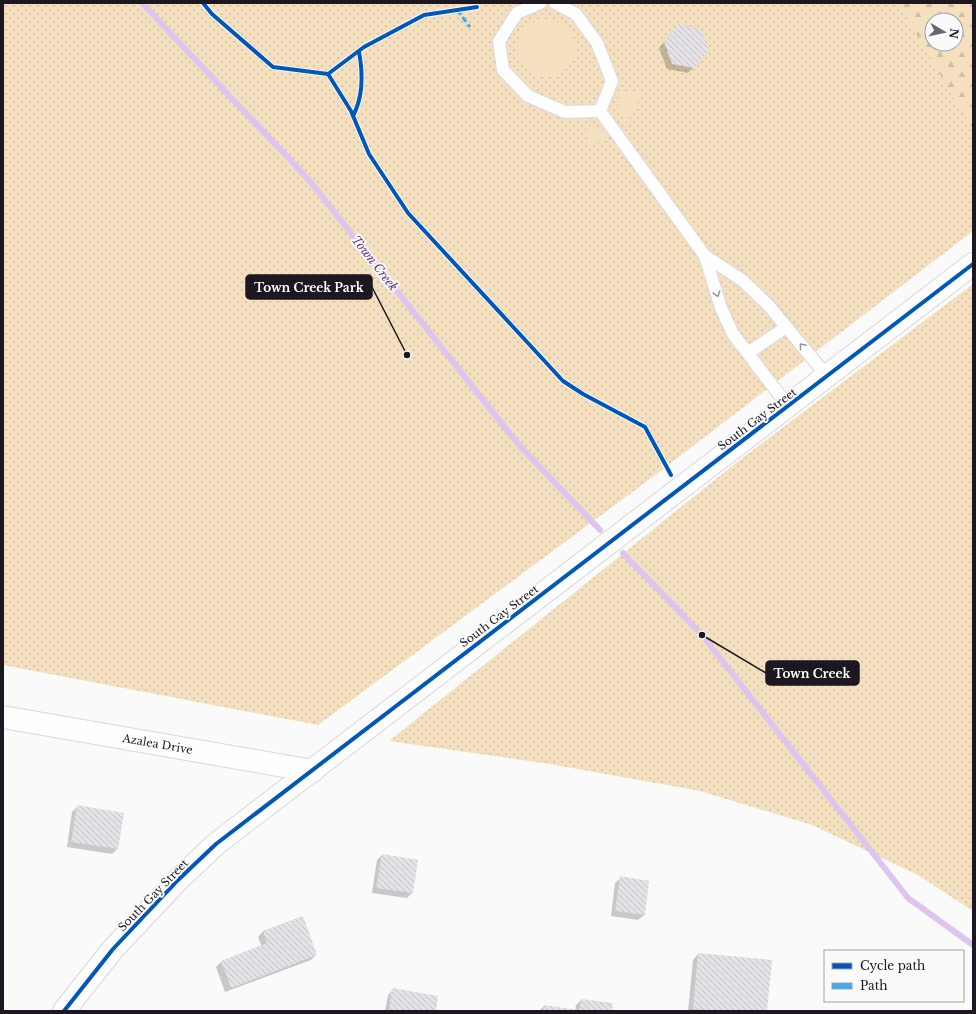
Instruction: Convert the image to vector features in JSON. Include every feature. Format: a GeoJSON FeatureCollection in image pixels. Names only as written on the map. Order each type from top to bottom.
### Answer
{"type":"FeatureCollection","features":[{"type":"Feature","properties":{"kind":"street","name":"South Gay Street"},"geometry":{"type":"LineString","coordinates":[[64,1011],[112,949],[178,880],[216,844],[973,264]]}},
{"type":"Feature","properties":{"kind":"street","name":"Azalea Drive"},"geometry":{"type":"LineString","coordinates":[[3,717],[313,771]]}},
{"type":"Feature","properties":{"kind":"lane"},"geometry":{"type":"LineString","coordinates":[[540,3],[517,13],[499,41],[503,70],[528,96],[565,112],[600,110]]}},
{"type":"Feature","properties":{"kind":"lane"},"geometry":{"type":"LineString","coordinates":[[555,3],[576,14],[597,42],[612,82],[600,110]]}},
{"type":"Feature","properties":{"kind":"lane"},"geometry":{"type":"LineString","coordinates":[[600,110],[705,256],[721,308],[733,334],[788,406]]}},
{"type":"Feature","properties":{"kind":"lane"},"geometry":{"type":"LineString","coordinates":[[705,256],[742,280],[769,306],[827,376]]}},
{"type":"Feature","properties":{"kind":"lane"},"geometry":{"type":"LineString","coordinates":[[748,353],[786,327]]}},
{"type":"Feature","properties":{"kind":"green space"},"geometry":{"type":"Polygon","coordinates":[[[3,3],[898,3],[924,47],[924,52],[927,52],[973,130],[973,231],[650,479],[318,725],[3,665],[3,3]]]}},
{"type":"Feature","properties":{"kind":"green space"},"geometry":{"type":"Polygon","coordinates":[[[876,3],[973,3],[973,206],[876,3]]]}},
{"type":"Feature","properties":{"kind":"green space"},"geometry":{"type":"Polygon","coordinates":[[[546,19],[557,21],[567,27],[573,37],[575,48],[573,59],[567,69],[557,75],[546,77],[535,75],[525,69],[519,59],[517,48],[519,37],[525,27],[535,21],[546,19]]]}},
{"type":"Feature","properties":{"kind":"green space"},"geometry":{"type":"Polygon","coordinates":[[[622,91],[639,93],[637,106],[626,123],[618,107],[618,99],[622,91]]]}},
{"type":"Feature","properties":{"kind":"green space"},"geometry":{"type":"Polygon","coordinates":[[[589,126],[601,129],[610,137],[589,145],[586,128],[589,126]]]}},
{"type":"Feature","properties":{"kind":"green space"},"geometry":{"type":"Polygon","coordinates":[[[973,284],[973,911],[918,875],[812,825],[700,791],[550,764],[389,741],[736,463],[973,284]]]}},
{"type":"Feature","properties":{"kind":"building"},"geometry":{"type":"Polygon","coordinates":[[[678,24],[700,29],[709,50],[694,68],[672,64],[664,42],[678,24]]]}},
{"type":"Feature","properties":{"kind":"building"},"geometry":{"type":"Polygon","coordinates":[[[77,805],[124,813],[118,849],[71,842],[77,805]]]}},
{"type":"Feature","properties":{"kind":"building"},"geometry":{"type":"Polygon","coordinates":[[[382,854],[418,860],[413,893],[376,888],[382,854]]]}},
{"type":"Feature","properties":{"kind":"building"},"geometry":{"type":"Polygon","coordinates":[[[620,876],[649,881],[645,915],[615,911],[620,876]]]}},
{"type":"Feature","properties":{"kind":"building"},"geometry":{"type":"Polygon","coordinates":[[[303,916],[317,955],[231,988],[221,961],[267,943],[263,931],[303,916]]]}},
{"type":"Feature","properties":{"kind":"building"},"geometry":{"type":"Polygon","coordinates":[[[698,953],[772,960],[767,1011],[716,1011],[693,1009],[698,953]]]}},
{"type":"Feature","properties":{"kind":"building"},"geometry":{"type":"Polygon","coordinates":[[[392,988],[438,996],[436,1011],[389,1011],[392,988]]]}},
{"type":"Feature","properties":{"kind":"building"},"geometry":{"type":"Polygon","coordinates":[[[581,999],[613,1003],[612,1011],[579,1011],[581,999]]]}},
{"type":"Feature","properties":{"kind":"building"},"geometry":{"type":"Polygon","coordinates":[[[544,1005],[577,1010],[577,1011],[543,1011],[544,1005]]]}},
{"type":"Feature","properties":{"kind":"waterway","name":"Town Creek"},"geometry":{"type":"LineString","coordinates":[[142,3],[309,180],[518,444],[600,530]]}},
{"type":"Feature","properties":{"kind":"waterway","name":"Town Creek"},"geometry":{"type":"LineString","coordinates":[[623,553],[702,635],[908,898],[973,945]]}},
{"type":"Feature","properties":{"kind":"marked path"},"geometry":{"type":"LineString","coordinates":[[457,10],[470,27]]}},
{"type":"Feature","properties":{"kind":"cycle path"},"geometry":{"type":"LineString","coordinates":[[203,3],[212,14],[273,67],[328,74]]}},
{"type":"Feature","properties":{"kind":"cycle path"},"geometry":{"type":"LineString","coordinates":[[477,7],[424,15],[364,47],[328,74],[351,111],[369,154],[408,213],[563,381],[583,394],[645,427],[671,475]]}},
{"type":"Feature","properties":{"kind":"cycle path"},"geometry":{"type":"LineString","coordinates":[[353,116],[357,108],[362,84],[359,52]]}},
{"type":"Feature","properties":{"kind":"cycle path"},"geometry":{"type":"LineString","coordinates":[[64,1011],[113,949],[178,880],[216,844],[973,264]]}},
{"type":"Feature","properties":{"kind":"place","name":"Town Creek Park"},"geometry":{"type":"Point","coordinates":[407,355]}},
{"type":"Feature","properties":{"kind":"place","name":"Town Creek"},"geometry":{"type":"Point","coordinates":[702,635]}}]}
